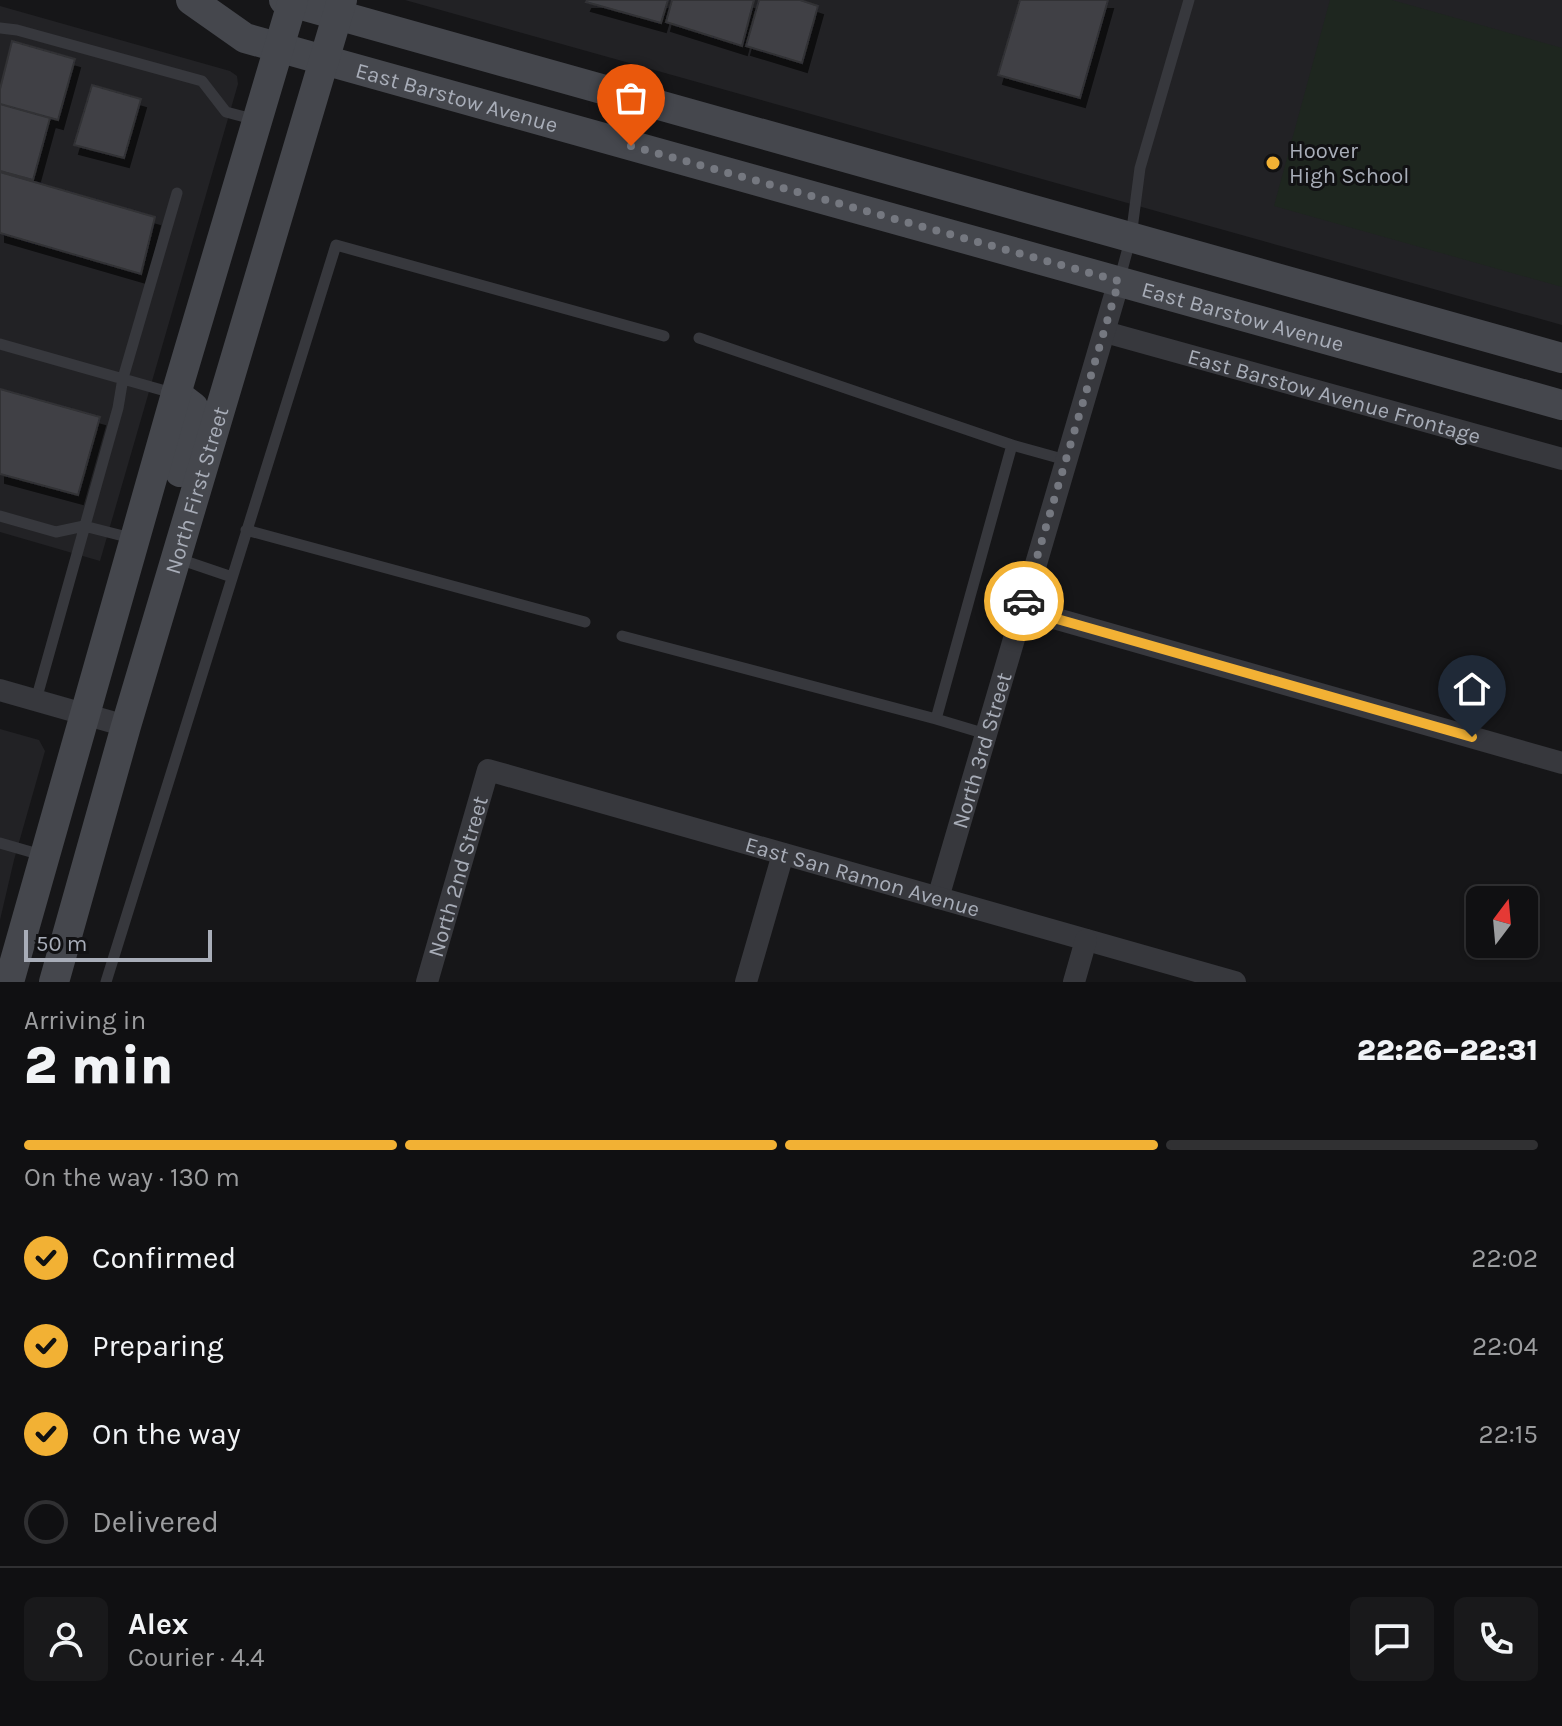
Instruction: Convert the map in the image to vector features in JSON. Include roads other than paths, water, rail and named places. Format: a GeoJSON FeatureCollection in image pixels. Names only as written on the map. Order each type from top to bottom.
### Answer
{"type":"FeatureCollection","features":[{"type":"Feature","properties":{"kind":"main road","name":"East Barstow Avenue"},"geometry":{"type":"LineString","coordinates":[[193,0],[245,38],[1562,405]]}},
{"type":"Feature","properties":{"kind":"main road","name":"East Barstow Avenue"},"geometry":{"type":"LineString","coordinates":[[290,1],[339,8],[1562,358]]}},
{"type":"Feature","properties":{"kind":"main road","name":"North First Street"},"geometry":{"type":"LineString","coordinates":[[9,982],[290,1]]}},
{"type":"Feature","properties":{"kind":"main road","name":"North First Street"},"geometry":{"type":"LineString","coordinates":[[54,982],[126,726],[339,8]]}},
{"type":"Feature","properties":{"kind":"main road"},"geometry":{"type":"LineString","coordinates":[[176,394],[193,407],[193,417],[191,434],[165,523],[176,558]]}},
{"type":"Feature","properties":{"kind":"street","name":"North 3rd Street"},"geometry":{"type":"LineString","coordinates":[[938,898],[1119,281]]}},
{"type":"Feature","properties":{"kind":"street","name":"East Barstow Avenue Frontage"},"geometry":{"type":"LineString","coordinates":[[1105,332],[1562,459]]}},
{"type":"Feature","properties":{"kind":"street"},"geometry":{"type":"LineString","coordinates":[[1022,609],[1562,763]]}},
{"type":"Feature","properties":{"kind":"street"},"geometry":{"type":"LineString","coordinates":[[0,690],[126,726]]}},
{"type":"Feature","properties":{"kind":"street","name":"East San Ramon Avenue"},"geometry":{"type":"LineString","coordinates":[[488,770],[1235,982]]}},
{"type":"Feature","properties":{"kind":"street","name":"North 2nd Street"},"geometry":{"type":"LineString","coordinates":[[427,982],[488,770]]}},
{"type":"Feature","properties":{"kind":"street"},"geometry":{"type":"LineString","coordinates":[[746,982],[783,854]]}},
{"type":"Feature","properties":{"kind":"street"},"geometry":{"type":"LineString","coordinates":[[1074,982],[1086,940]]}},
{"type":"Feature","properties":{"kind":"lane"},"geometry":{"type":"LineString","coordinates":[[1119,281],[1131,237],[1140,168],[1189,0]]}},
{"type":"Feature","properties":{"kind":"lane"},"geometry":{"type":"LineString","coordinates":[[0,28],[202,81],[226,112],[257,121]]}},
{"type":"Feature","properties":{"kind":"lane"},"geometry":{"type":"LineString","coordinates":[[36,700],[118,408],[123,378],[177,193]]}},
{"type":"Feature","properties":{"kind":"lane"},"geometry":{"type":"LineString","coordinates":[[106,982],[336,245],[664,336]]}},
{"type":"Feature","properties":{"kind":"lane"},"geometry":{"type":"LineString","coordinates":[[699,338],[1012,445],[1066,460]]}},
{"type":"Feature","properties":{"kind":"lane"},"geometry":{"type":"LineString","coordinates":[[0,344],[176,394]]}},
{"type":"Feature","properties":{"kind":"lane"},"geometry":{"type":"LineString","coordinates":[[936,719],[1012,445]]}},
{"type":"Feature","properties":{"kind":"lane"},"geometry":{"type":"LineString","coordinates":[[0,516],[56,532],[84,526],[136,539]]}},
{"type":"Feature","properties":{"kind":"lane"},"geometry":{"type":"LineString","coordinates":[[246,530],[585,622]]}},
{"type":"Feature","properties":{"kind":"lane"},"geometry":{"type":"LineString","coordinates":[[176,558],[232,577]]}},
{"type":"Feature","properties":{"kind":"lane"},"geometry":{"type":"LineString","coordinates":[[622,636],[986,734]]}},
{"type":"Feature","properties":{"kind":"lane"},"geometry":{"type":"LineString","coordinates":[[0,843],[46,856]]}},
{"type":"Feature","properties":{"kind":"place","name":"Hoover High School"},"geometry":{"type":"Point","coordinates":[1273,163]}}]}
